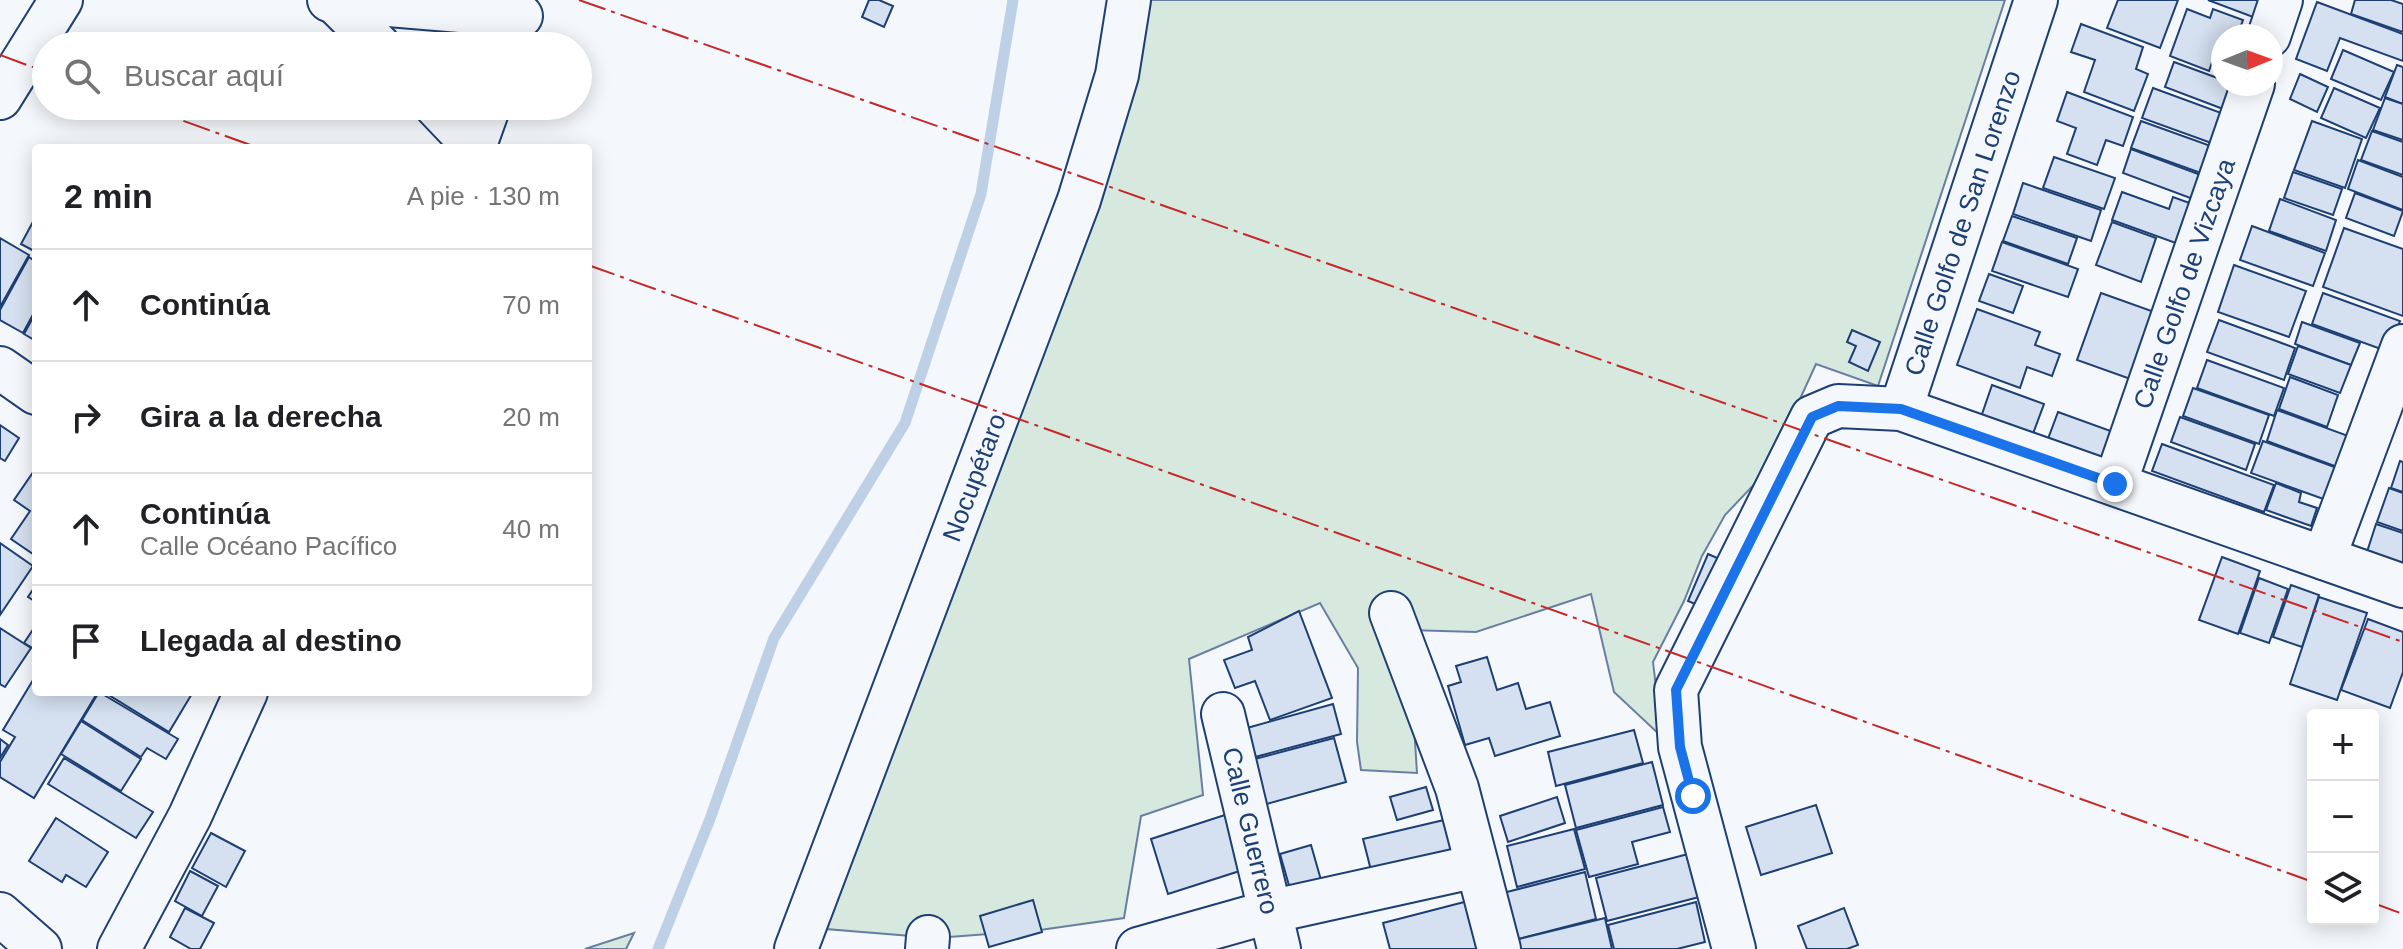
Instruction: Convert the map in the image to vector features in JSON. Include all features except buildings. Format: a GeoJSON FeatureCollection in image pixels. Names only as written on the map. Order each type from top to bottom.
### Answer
{"type":"FeatureCollection","features":[{"type":"Feature","properties":{"kind":"street"},"geometry":{"type":"LineString","coordinates":[[41,32],[61,0]]}},
{"type":"Feature","properties":{"kind":"street","name":"Nocupétaro"},"geometry":{"type":"LineString","coordinates":[[796,949],[1079,200],[1117,75],[1129,0]]}},
{"type":"Feature","properties":{"kind":"street","name":"Calle Golfo de San Lorenzo"},"geometry":{"type":"LineString","coordinates":[[1734,949],[1680,747],[1676,690],[1812,417],[1838,406],[1901,409],[2036,0]]}},
{"type":"Feature","properties":{"kind":"street"},"geometry":{"type":"LineString","coordinates":[[2273,24],[2281,0]]}},
{"type":"Feature","properties":{"kind":"street"},"geometry":{"type":"LineString","coordinates":[[332,1],[519,21]]}},
{"type":"Feature","properties":{"kind":"street"},"geometry":{"type":"LineString","coordinates":[[332,1],[364,32]]}},
{"type":"Feature","properties":{"kind":"street"},"geometry":{"type":"LineString","coordinates":[[0,98],[32,47]]}},
{"type":"Feature","properties":{"kind":"street","name":"Calle Golfo de Vizcaya"},"geometry":{"type":"LineString","coordinates":[[2115,484],[2249,96]]}},
{"type":"Feature","properties":{"kind":"street"},"geometry":{"type":"LineString","coordinates":[[449,120],[470,144]]}},
{"type":"Feature","properties":{"kind":"street"},"geometry":{"type":"LineString","coordinates":[[475,144],[484,120]]}},
{"type":"Feature","properties":{"kind":"street"},"geometry":{"type":"LineString","coordinates":[[2324,558],[2403,346]]}},
{"type":"Feature","properties":{"kind":"street"},"geometry":{"type":"LineString","coordinates":[[0,368],[32,390]]}},
{"type":"Feature","properties":{"kind":"street"},"geometry":{"type":"LineString","coordinates":[[1901,409],[2403,586]]}},
{"type":"Feature","properties":{"kind":"street"},"geometry":{"type":"LineString","coordinates":[[1391,613],[1457,788],[1499,949]]}},
{"type":"Feature","properties":{"kind":"street"},"geometry":{"type":"LineString","coordinates":[[119,949],[190,816],[244,696]]}},
{"type":"Feature","properties":{"kind":"street","name":"Calle Guerrero"},"geometry":{"type":"LineString","coordinates":[[1223,714],[1274,931]]}},
{"type":"Feature","properties":{"kind":"street"},"geometry":{"type":"LineString","coordinates":[[1138,949],[1274,931],[1477,866]]}},
{"type":"Feature","properties":{"kind":"street"},"geometry":{"type":"LineString","coordinates":[[0,914],[40,949]]}},
{"type":"Feature","properties":{"kind":"shaded area"},"geometry":{"type":"Polygon","coordinates":[[[1147,0],[2005,0],[1878,386],[1816,364],[1767,471],[1725,515],[1702,556],[1684,601],[1653,662],[1662,737],[1614,692],[1591,594],[1476,632],[1408,630],[1417,773],[1361,770],[1357,742],[1358,668],[1320,603],[1189,659],[1203,795],[1141,816],[1124,918],[1040,930],[936,938],[826,929],[978,521],[1147,0]]]}},
{"type":"Feature","properties":{"kind":"shaded area"},"geometry":{"type":"Polygon","coordinates":[[[634,933],[626,949],[585,949],[634,933]]]}},
{"type":"Feature","properties":{"kind":"waterway"},"geometry":{"type":"LineString","coordinates":[[658,949],[710,819],[774,638],[905,423],[981,194],[1013,0]]}},
{"type":"Feature","properties":{"kind":"power"},"geometry":{"type":"LineString","coordinates":[[579,0],[2403,642]]}},
{"type":"Feature","properties":{"kind":"power"},"geometry":{"type":"LineString","coordinates":[[0,55],[32,67]]}},
{"type":"Feature","properties":{"kind":"power"},"geometry":{"type":"LineString","coordinates":[[181,120],[248,144]]}},
{"type":"Feature","properties":{"kind":"power"},"geometry":{"type":"LineString","coordinates":[[592,266],[2307,880]]}},
{"type":"Feature","properties":{"kind":"power"},"geometry":{"type":"LineString","coordinates":[[2379,905],[2403,914]]}},
{"type":"Feature","properties":{"kind":"route"},"geometry":{"type":"LineString","coordinates":[[1693,796],[1680,747],[1676,690],[1812,417],[1838,406],[1901,409],[2115,484]]}}]}
